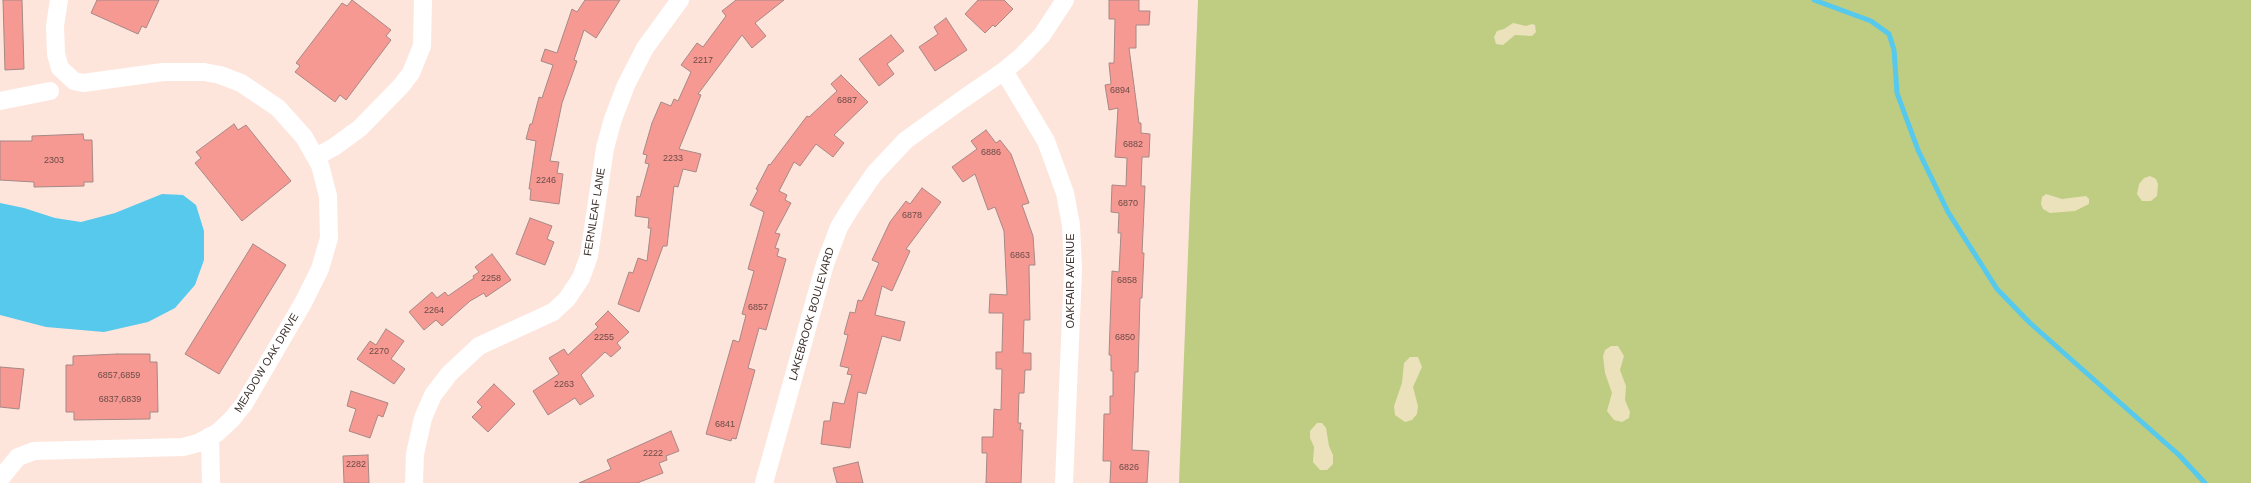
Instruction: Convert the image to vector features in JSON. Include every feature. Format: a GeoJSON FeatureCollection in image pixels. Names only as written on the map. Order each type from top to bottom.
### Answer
{"type":"FeatureCollection","features":[{"type":"Feature","properties":{"kind":"street","name":"MEADOW OAK DRIVE"},"geometry":{"type":"LineString","coordinates":[[0,479],[18,457],[34,451],[183,447],[210,436],[228,424],[244,404],[303,303],[324,261],[329,238],[330,216],[326,185],[316,157],[300,131],[278,108],[256,92],[227,77],[204,72],[152,72],[83,83],[71,79],[60,68],[56,54],[54,26],[59,0]]}},
{"type":"Feature","properties":{"kind":"street"},"geometry":{"type":"LineString","coordinates":[[316,157],[334,148],[360,128],[411,74],[422,46],[423,0]]}},
{"type":"Feature","properties":{"kind":"street","name":"FERNLEAF LANE"},"geometry":{"type":"LineString","coordinates":[[414,483],[415,454],[423,418],[433,395],[449,374],[479,346],[553,312],[567,299],[581,278],[589,256],[605,148],[613,118],[632,72],[645,48],[680,0]]}},
{"type":"Feature","properties":{"kind":"street","name":"LAKEBROOK BOULEVARD"},"geometry":{"type":"LineString","coordinates":[[764,483],[818,284],[833,242],[846,215],[874,174],[906,140],[1004,71],[1042,35],[1065,0]]}},
{"type":"Feature","properties":{"kind":"street","name":"OAKFAIR AVENUE"},"geometry":{"type":"LineString","coordinates":[[1004,71],[1046,141],[1065,193],[1071,224],[1073,270],[1064,483]]}},
{"type":"Feature","properties":{"kind":"street"},"geometry":{"type":"LineString","coordinates":[[0,101],[50,91]]}},
{"type":"Feature","properties":{"kind":"street"},"geometry":{"type":"LineString","coordinates":[[210,436],[212,483]]}},
{"type":"Feature","properties":{"kind":"green space"},"geometry":{"type":"Polygon","coordinates":[[[1198,0],[2251,0],[2251,483],[1179,483],[1198,0]]]}},
{"type":"Feature","properties":{"kind":"sand"},"geometry":{"type":"Polygon","coordinates":[[[1513,23],[1526,26],[1532,24],[1535,25],[1536,32],[1532,36],[1515,35],[1503,45],[1496,44],[1494,37],[1497,31],[1504,29],[1513,23]]]}},
{"type":"Feature","properties":{"kind":"sand"},"geometry":{"type":"Polygon","coordinates":[[[2150,176],[2156,179],[2158,184],[2157,196],[2151,201],[2142,201],[2137,194],[2139,184],[2144,178],[2150,176]]]}},
{"type":"Feature","properties":{"kind":"sand"},"geometry":{"type":"Polygon","coordinates":[[[2046,194],[2062,199],[2086,196],[2089,199],[2089,204],[2075,211],[2050,213],[2043,209],[2041,204],[2042,197],[2046,194]]]}},
{"type":"Feature","properties":{"kind":"sand"},"geometry":{"type":"Polygon","coordinates":[[[1611,346],[1618,346],[1624,356],[1620,370],[1626,386],[1625,400],[1630,412],[1629,418],[1622,422],[1614,420],[1607,411],[1612,393],[1605,373],[1603,356],[1605,350],[1611,346]]]}},
{"type":"Feature","properties":{"kind":"sand"},"geometry":{"type":"Polygon","coordinates":[[[1410,357],[1418,357],[1422,367],[1413,387],[1418,406],[1417,414],[1412,420],[1405,422],[1395,415],[1394,406],[1402,383],[1404,363],[1410,357]]]}},
{"type":"Feature","properties":{"kind":"sand"},"geometry":{"type":"Polygon","coordinates":[[[1317,423],[1322,423],[1326,428],[1329,446],[1333,455],[1333,464],[1327,470],[1320,470],[1313,462],[1314,447],[1310,438],[1310,431],[1317,423]]]}},
{"type":"Feature","properties":{"kind":"water"},"geometry":{"type":"Polygon","coordinates":[[[162,194],[183,195],[196,205],[204,231],[204,260],[195,285],[175,308],[148,322],[104,332],[46,327],[0,315],[0,203],[24,208],[55,218],[81,222],[115,213],[162,194]]]}},
{"type":"Feature","properties":{"kind":"building"},"geometry":{"type":"Polygon","coordinates":[[[3,0],[22,0],[24,69],[5,70],[3,0]]]}},
{"type":"Feature","properties":{"kind":"building"},"geometry":{"type":"Polygon","coordinates":[[[97,0],[159,0],[146,28],[142,26],[138,34],[91,13],[97,0]]]}},
{"type":"Feature","properties":{"kind":"building"},"geometry":{"type":"Polygon","coordinates":[[[352,0],[391,30],[386,36],[391,40],[346,100],[340,95],[335,102],[295,72],[300,66],[296,63],[342,3],[347,6],[352,0]]]}},
{"type":"Feature","properties":{"kind":"building"},"geometry":{"type":"Polygon","coordinates":[[[585,0],[620,0],[596,38],[584,30],[574,60],[577,61],[562,103],[550,161],[559,162],[557,173],[563,174],[559,204],[530,200],[531,189],[529,189],[536,141],[526,139],[530,124],[532,124],[539,97],[542,98],[553,65],[541,61],[545,49],[557,53],[572,9],[577,12],[585,0]]]}},
{"type":"Feature","properties":{"kind":"building"},"geometry":{"type":"Polygon","coordinates":[[[736,0],[784,0],[755,23],[766,36],[752,48],[742,35],[698,94],[701,95],[679,149],[701,154],[696,172],[683,169],[678,187],[674,186],[667,246],[663,246],[639,312],[618,304],[629,272],[633,273],[638,258],[647,261],[651,228],[648,228],[649,218],[635,216],[637,196],[640,197],[649,164],[645,163],[647,155],[643,154],[652,123],[661,102],[671,106],[674,99],[678,101],[691,72],[681,65],[697,43],[703,47],[726,16],[722,11],[736,0]]]}},
{"type":"Feature","properties":{"kind":"building"},"geometry":{"type":"Polygon","coordinates":[[[978,0],[1004,0],[1013,9],[995,27],[993,25],[985,33],[965,14],[978,0]]]}},
{"type":"Feature","properties":{"kind":"building"},"geometry":{"type":"Polygon","coordinates":[[[1109,0],[1139,0],[1139,11],[1150,11],[1149,25],[1136,25],[1136,48],[1129,48],[1139,123],[1141,123],[1141,133],[1150,134],[1149,157],[1142,157],[1141,186],[1145,186],[1142,253],[1144,253],[1142,298],[1140,298],[1138,372],[1135,372],[1132,450],[1149,451],[1147,483],[1110,483],[1111,461],[1103,461],[1104,414],[1110,414],[1110,396],[1113,396],[1113,371],[1111,371],[1111,355],[1109,355],[1112,271],[1119,272],[1121,233],[1118,233],[1119,213],[1111,212],[1112,185],[1126,186],[1127,158],[1115,157],[1118,108],[1109,110],[1105,85],[1111,84],[1109,63],[1114,63],[1115,19],[1109,19],[1109,0]]]}},
{"type":"Feature","properties":{"kind":"building"},"geometry":{"type":"Polygon","coordinates":[[[946,18],[967,50],[935,71],[919,47],[938,34],[934,27],[946,18]]]}},
{"type":"Feature","properties":{"kind":"building"},"geometry":{"type":"Polygon","coordinates":[[[891,35],[904,51],[887,64],[894,74],[879,86],[859,59],[891,35]]]}},
{"type":"Feature","properties":{"kind":"building"},"geometry":{"type":"Polygon","coordinates":[[[841,75],[868,102],[834,135],[844,143],[833,157],[816,144],[800,166],[794,162],[779,191],[787,195],[785,200],[791,203],[775,233],[780,234],[775,248],[779,249],[777,256],[786,259],[766,330],[759,328],[748,368],[755,370],[736,439],[732,438],[731,441],[706,434],[733,340],[739,342],[746,315],[742,314],[754,271],[748,269],[764,212],[750,205],[758,190],[756,189],[769,164],[770,165],[807,116],[809,117],[837,91],[831,84],[841,75]]]}},
{"type":"Feature","properties":{"kind":"building"},"geometry":{"type":"Polygon","coordinates":[[[234,124],[238,130],[246,125],[291,181],[242,221],[195,163],[201,158],[196,152],[234,124]]]}},
{"type":"Feature","properties":{"kind":"building"},"geometry":{"type":"Polygon","coordinates":[[[986,130],[996,143],[1000,140],[1011,154],[1029,203],[1022,205],[1033,236],[1035,265],[1029,265],[1030,320],[1024,320],[1023,353],[1031,353],[1031,370],[1025,370],[1024,393],[1019,393],[1018,423],[1021,423],[1020,430],[1023,430],[1021,483],[986,483],[987,453],[982,453],[982,437],[993,437],[994,409],[1001,410],[1002,369],[996,369],[996,352],[1002,352],[1003,313],[989,313],[990,294],[1007,295],[1004,231],[995,207],[988,210],[975,174],[963,182],[952,167],[977,149],[971,141],[986,130]]]}},
{"type":"Feature","properties":{"kind":"building"},"geometry":{"type":"Polygon","coordinates":[[[83,134],[84,140],[92,140],[93,182],[84,182],[84,186],[34,187],[34,182],[0,180],[0,141],[32,141],[32,136],[83,134]]]}},
{"type":"Feature","properties":{"kind":"building"},"geometry":{"type":"Polygon","coordinates":[[[922,188],[941,202],[906,249],[910,251],[892,291],[882,286],[875,315],[905,322],[900,341],[882,336],[866,394],[858,392],[850,448],[821,444],[824,421],[830,421],[833,402],[844,404],[852,375],[847,374],[849,368],[840,366],[848,335],[844,334],[850,312],[855,313],[858,300],[862,301],[879,263],[872,260],[890,222],[906,201],[910,204],[922,188]]]}},
{"type":"Feature","properties":{"kind":"building"},"geometry":{"type":"Polygon","coordinates":[[[530,218],[552,226],[547,239],[554,242],[545,265],[516,254],[530,218]]]}},
{"type":"Feature","properties":{"kind":"building"},"geometry":{"type":"Polygon","coordinates":[[[253,244],[286,265],[219,374],[185,354],[253,244]]]}},
{"type":"Feature","properties":{"kind":"building"},"geometry":{"type":"Polygon","coordinates":[[[492,254],[511,280],[486,297],[484,293],[470,301],[442,326],[436,320],[424,330],[409,312],[432,292],[437,298],[445,292],[448,296],[474,278],[473,276],[479,272],[475,267],[492,254]]]}},
{"type":"Feature","properties":{"kind":"building"},"geometry":{"type":"Polygon","coordinates":[[[608,311],[629,332],[617,343],[621,348],[611,357],[605,352],[581,375],[594,396],[580,405],[575,398],[548,415],[533,391],[559,374],[549,358],[564,349],[568,355],[598,327],[595,324],[608,311]]]}},
{"type":"Feature","properties":{"kind":"building"},"geometry":{"type":"Polygon","coordinates":[[[386,329],[404,341],[391,359],[405,369],[394,384],[357,359],[370,341],[376,345],[386,329]]]}},
{"type":"Feature","properties":{"kind":"building"},"geometry":{"type":"Polygon","coordinates":[[[150,354],[150,362],[157,362],[158,412],[150,412],[150,419],[74,420],[74,412],[66,412],[66,365],[73,365],[73,356],[150,354]]]}},
{"type":"Feature","properties":{"kind":"building"},"geometry":{"type":"Polygon","coordinates":[[[0,367],[24,369],[19,409],[0,407],[0,367]]]}},
{"type":"Feature","properties":{"kind":"building"},"geometry":{"type":"Polygon","coordinates":[[[494,384],[515,404],[488,432],[472,417],[482,407],[477,402],[494,384]]]}},
{"type":"Feature","properties":{"kind":"building"},"geometry":{"type":"Polygon","coordinates":[[[351,391],[388,403],[383,417],[378,415],[370,438],[349,431],[356,409],[347,406],[351,391]]]}},
{"type":"Feature","properties":{"kind":"building"},"geometry":{"type":"Polygon","coordinates":[[[671,431],[679,451],[666,456],[667,460],[659,463],[663,473],[637,483],[579,483],[611,469],[607,460],[671,431]]]}},
{"type":"Feature","properties":{"kind":"building"},"geometry":{"type":"Polygon","coordinates":[[[368,455],[369,483],[344,483],[343,456],[368,455]]]}},
{"type":"Feature","properties":{"kind":"building"},"geometry":{"type":"Polygon","coordinates":[[[858,462],[863,483],[837,483],[833,468],[858,462]]]}},
{"type":"Feature","properties":{"kind":"waterway"},"geometry":{"type":"LineString","coordinates":[[1814,0],[1871,21],[1889,34],[1894,50],[1897,93],[1918,150],[1948,212],[1997,289],[2030,323],[2179,455],[2205,483]]}}]}
